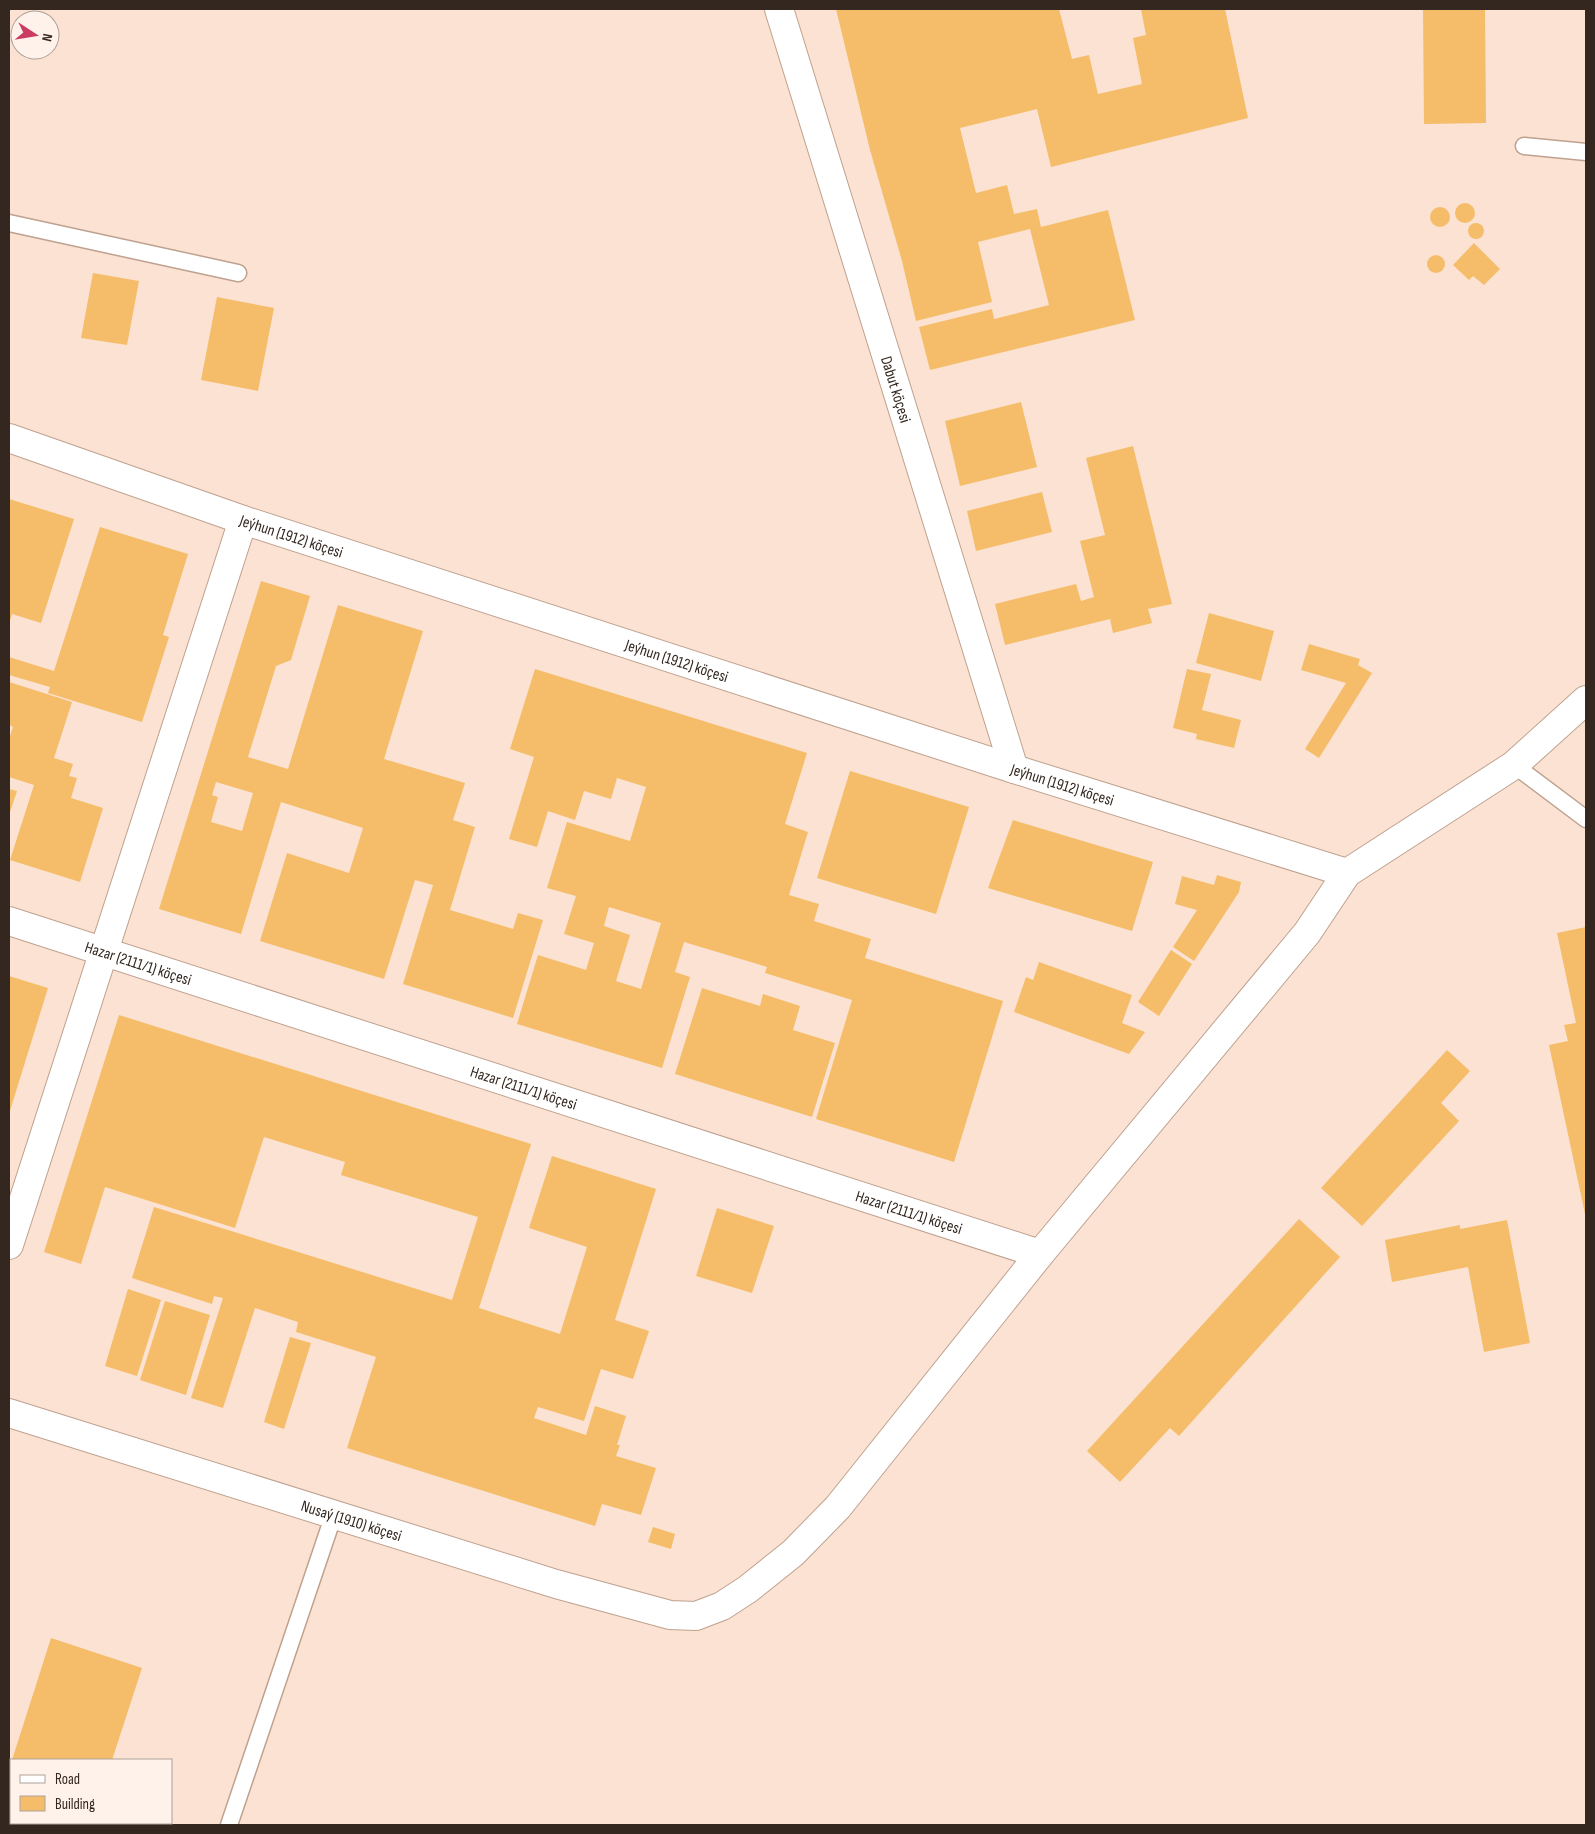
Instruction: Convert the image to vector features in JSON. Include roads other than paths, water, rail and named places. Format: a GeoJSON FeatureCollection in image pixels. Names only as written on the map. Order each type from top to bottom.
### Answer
{"type":"FeatureCollection","features":[{"type":"Feature","properties":{"kind":"street","name":"Dabut köçesi"},"geometry":{"type":"LineString","coordinates":[[779,9],[1014,769]]}},
{"type":"Feature","properties":{"kind":"street","name":"Jeýhun (1912) köçesi"},"geometry":{"type":"LineString","coordinates":[[9,438],[243,520],[1014,769],[1346,873]]}},
{"type":"Feature","properties":{"kind":"street"},"geometry":{"type":"LineString","coordinates":[[9,1245],[243,520]]}},
{"type":"Feature","properties":{"kind":"street"},"geometry":{"type":"LineString","coordinates":[[1040,1254],[1307,933],[1346,873],[1514,765],[1586,700]]}},
{"type":"Feature","properties":{"kind":"street","name":"Hazar (2111/1) köçesi"},"geometry":{"type":"LineString","coordinates":[[9,921],[1040,1254]]}},
{"type":"Feature","properties":{"kind":"street","name":"Nusaý (1910) köçesi"},"geometry":{"type":"LineString","coordinates":[[9,1413],[556,1584],[670,1615],[696,1616],[722,1606],[748,1589],[793,1553],[831,1513],[1040,1254]]}},
{"type":"Feature","properties":{"kind":"lane"},"geometry":{"type":"LineString","coordinates":[[1524,146],[1586,152]]}},
{"type":"Feature","properties":{"kind":"lane"},"geometry":{"type":"LineString","coordinates":[[9,224],[238,273]]}},
{"type":"Feature","properties":{"kind":"lane"},"geometry":{"type":"LineString","coordinates":[[1514,765],[1586,819]]}},
{"type":"Feature","properties":{"kind":"lane"},"geometry":{"type":"LineString","coordinates":[[229,1825],[334,1514]]}}]}
